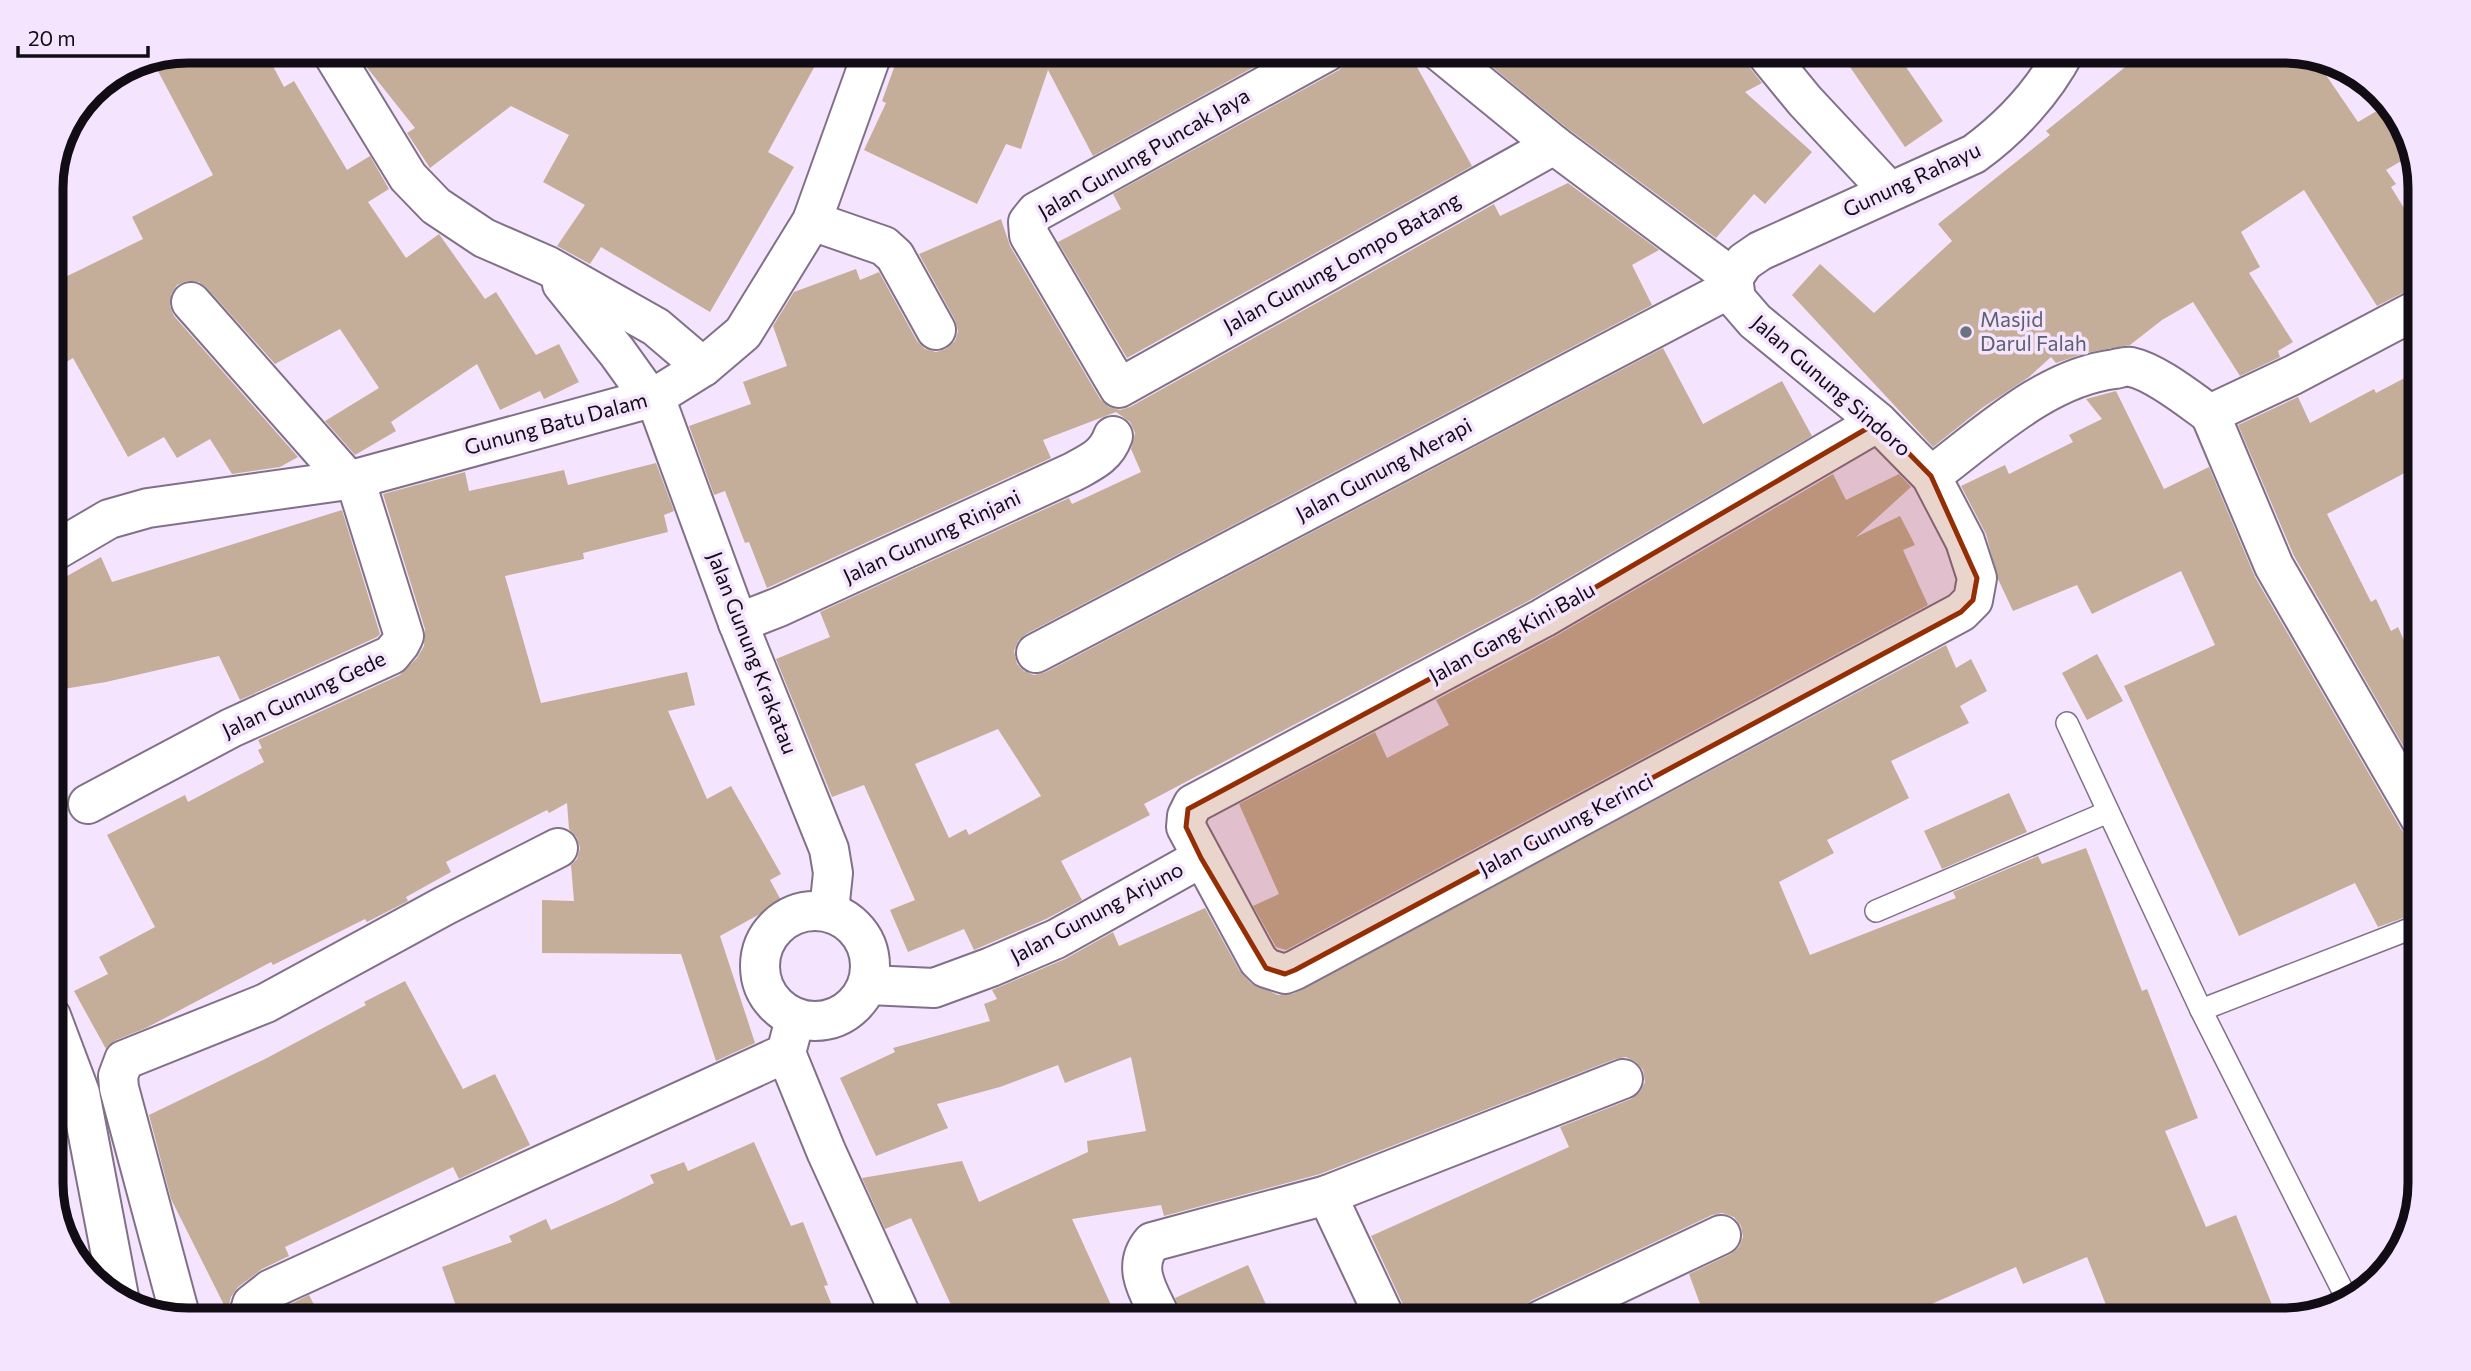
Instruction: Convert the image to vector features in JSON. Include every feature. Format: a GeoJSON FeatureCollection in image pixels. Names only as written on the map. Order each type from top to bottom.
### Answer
{"type":"FeatureCollection","features":[{"type":"Feature","properties":{"kind":"street"},"geometry":{"type":"LineString","coordinates":[[338,63],[408,177],[436,206],[484,238],[548,266],[656,327],[703,367]]}},
{"type":"Feature","properties":{"kind":"street","name":"Gunung Batu Dalam"},"geometry":{"type":"LineString","coordinates":[[63,546],[109,519],[148,508],[351,479],[652,398],[703,367],[743,333],[812,222],[869,63]]}},
{"type":"Feature","properties":{"kind":"street","name":"Jalan Gunung Puncak Jaya"},"geometry":{"type":"LineString","coordinates":[[1129,381],[1119,387],[1029,235],[1028,222],[1036,212],[1306,63]]}},
{"type":"Feature","properties":{"kind":"street","name":"Jalan Gunung Sindoro"},"geometry":{"type":"LineString","coordinates":[[1454,63],[1554,145],[1732,282],[1736,299],[1755,321],[1878,422],[1931,476],[1965,541],[1978,578],[1973,600]]}},
{"type":"Feature","properties":{"kind":"street"},"geometry":{"type":"LineString","coordinates":[[1774,63],[1805,101],[1889,191]]}},
{"type":"Feature","properties":{"kind":"street","name":"Gunung Rahayu"},"geometry":{"type":"LineString","coordinates":[[1732,282],[1744,262],[1760,251],[1974,153],[1996,138],[2031,102],[2057,63]]}},
{"type":"Feature","properties":{"kind":"street","name":"Jalan Gunung Lompo Batang"},"geometry":{"type":"LineString","coordinates":[[1129,381],[1554,145]]}},
{"type":"Feature","properties":{"kind":"street"},"geometry":{"type":"LineString","coordinates":[[812,222],[884,246],[895,257],[936,330]]}},
{"type":"Feature","properties":{"kind":"street","name":"Jalan Gunung Krakatau"},"geometry":{"type":"LineString","coordinates":[[548,266],[652,398],[738,623],[829,849],[833,873],[829,911]]}},
{"type":"Feature","properties":{"kind":"street","name":"Jalan Gunung Merapi"},"geometry":{"type":"LineString","coordinates":[[1036,653],[1732,282]]}},
{"type":"Feature","properties":{"kind":"street"},"geometry":{"type":"LineString","coordinates":[[191,302],[351,479]]}},
{"type":"Feature","properties":{"kind":"street"},"geometry":{"type":"LineString","coordinates":[[2210,414],[2293,375],[2408,314]]}},
{"type":"Feature","properties":{"kind":"street"},"geometry":{"type":"LineString","coordinates":[[1931,476],[2033,400],[2075,378],[2096,371],[2131,367],[2162,381],[2210,414],[2274,566],[2408,797]]}},
{"type":"Feature","properties":{"kind":"street","name":"Jalan Gang Kini Balu"},"geometry":{"type":"LineString","coordinates":[[1201,858],[1185,822],[1188,809],[1193,804],[1543,618],[1878,422]]}},
{"type":"Feature","properties":{"kind":"street","name":"Jalan Gunung Rinjani"},"geometry":{"type":"LineString","coordinates":[[738,623],[779,607],[1073,472],[1100,458],[1110,446],[1113,436]]}},
{"type":"Feature","properties":{"kind":"street","name":"Jalan Gunung Gede"},"geometry":{"type":"LineString","coordinates":[[88,804],[231,728],[391,655],[400,644],[404,636],[351,479]]}},
{"type":"Feature","properties":{"kind":"street","name":"Jalan Gunung Kerinci"},"geometry":{"type":"LineString","coordinates":[[1201,858],[1258,960],[1266,968],[1285,974],[1961,612],[1973,600]]}},
{"type":"Feature","properties":{"kind":"street"},"geometry":{"type":"LineString","coordinates":[[178,1307],[118,1088],[118,1076],[124,1060],[266,1003],[444,906],[558,848]]}},
{"type":"Feature","properties":{"kind":"street","name":"Jalan Gunung Arjuno"},"geometry":{"type":"LineString","coordinates":[[869,985],[933,988],[991,968],[1056,939],[1201,858]]}},
{"type":"Feature","properties":{"kind":"street"},"geometry":{"type":"LineString","coordinates":[[251,1308],[271,1289],[790,1036],[852,1010],[869,985],[871,954],[856,927],[829,911],[805,910],[783,920],[766,938],[759,960],[762,984],[790,1036],[825,1151],[897,1308]]}},
{"type":"Feature","properties":{"kind":"street"},"geometry":{"type":"LineString","coordinates":[[63,1048],[80,1093],[117,1285]]}},
{"type":"Feature","properties":{"kind":"street"},"geometry":{"type":"LineString","coordinates":[[1157,1308],[1142,1276],[1142,1257],[1152,1242],[1326,1195],[1623,1079]]}},
{"type":"Feature","properties":{"kind":"street"},"geometry":{"type":"LineString","coordinates":[[1326,1195],[1380,1308]]}},
{"type":"Feature","properties":{"kind":"street"},"geometry":{"type":"LineString","coordinates":[[1603,1308],[1721,1236]]}},
{"type":"Feature","properties":{"kind":"lane"},"geometry":{"type":"LineString","coordinates":[[2067,723],[2200,1010],[2344,1292]]}},
{"type":"Feature","properties":{"kind":"lane"},"geometry":{"type":"LineString","coordinates":[[1876,911],[2108,812]]}},
{"type":"Feature","properties":{"kind":"lane"},"geometry":{"type":"LineString","coordinates":[[2200,1010],[2408,930]]}},
{"type":"Feature","properties":{"kind":"highlighted area"},"geometry":{"type":"Polygon","coordinates":[[[1878,422],[1931,476],[1977,578],[1973,600],[1961,612],[1295,970],[1285,974],[1266,968],[1201,858],[1186,827],[1188,809],[1543,618],[1878,422]]]}},
{"type":"Feature","properties":{"kind":"building"},"geometry":{"type":"Polygon","coordinates":[[[188,63],[271,63],[284,87],[294,81],[347,170],[370,156],[389,189],[368,202],[406,258],[439,234],[485,299],[496,292],[536,355],[559,344],[579,382],[544,399],[540,391],[500,410],[477,364],[391,422],[396,431],[355,455],[325,421],[379,388],[340,329],[275,364],[207,288],[199,282],[187,281],[177,285],[171,294],[170,306],[174,316],[298,457],[280,467],[232,474],[210,439],[177,458],[164,437],[128,457],[73,358],[63,364],[63,278],[143,239],[132,217],[213,175],[156,67],[188,63]]]}},
{"type":"Feature","properties":{"kind":"building"},"geometry":{"type":"Polygon","coordinates":[[[816,63],[768,152],[794,167],[710,312],[601,247],[590,264],[557,246],[585,205],[543,182],[569,135],[511,106],[430,168],[407,133],[415,128],[365,65],[816,63]]]}},
{"type":"Feature","properties":{"kind":"building"},"geometry":{"type":"Polygon","coordinates":[[[896,63],[1261,63],[1093,156],[1048,70],[1021,149],[1006,144],[977,204],[864,150],[886,103],[882,101],[896,63]]]}},
{"type":"Feature","properties":{"kind":"building"},"geometry":{"type":"Polygon","coordinates":[[[1346,63],[1415,63],[1472,166],[1127,358],[1058,242],[1121,209],[1113,194],[1339,70],[1346,63]]]}},
{"type":"Feature","properties":{"kind":"building"},"geometry":{"type":"Polygon","coordinates":[[[1488,63],[1747,63],[1762,83],[1745,92],[1812,152],[1765,204],[1754,194],[1716,238],[1567,128],[1488,63]]]}},
{"type":"Feature","properties":{"kind":"building"},"geometry":{"type":"Polygon","coordinates":[[[1847,63],[1903,63],[1943,121],[1905,147],[1847,63]]]}},
{"type":"Feature","properties":{"kind":"building"},"geometry":{"type":"Polygon","coordinates":[[[2130,63],[2284,63],[2322,69],[2358,122],[2380,109],[2399,140],[2405,159],[2386,170],[2396,184],[2391,187],[2408,215],[2408,290],[2377,306],[2304,190],[2241,232],[2260,267],[2249,273],[2293,342],[2278,351],[2280,357],[2240,376],[2193,302],[2162,320],[2130,345],[2085,353],[2056,363],[2051,357],[2029,377],[1982,408],[1933,447],[1792,295],[1820,264],[1874,313],[1952,241],[1938,224],[2050,135],[2046,131],[2130,63]]]}},
{"type":"Feature","properties":{"kind":"building"},"geometry":{"type":"Polygon","coordinates":[[[1568,183],[1659,250],[1632,265],[1652,305],[1026,634],[1018,641],[1014,651],[1017,664],[1034,675],[1046,672],[1663,348],[1703,424],[1782,381],[1812,436],[1532,599],[1144,804],[1150,815],[1061,861],[1082,900],[1046,919],[974,950],[964,929],[908,952],[890,910],[915,900],[864,785],[832,797],[776,659],[830,637],[820,612],[1069,498],[1072,504],[1141,472],[1131,449],[1135,433],[1130,422],[1116,412],[1043,440],[1051,458],[767,588],[749,542],[745,543],[725,491],[714,495],[689,426],[751,404],[743,382],[787,366],[773,326],[794,292],[856,269],[860,280],[879,272],[917,341],[925,349],[936,352],[946,349],[955,341],[958,331],[955,320],[919,254],[1001,219],[1010,246],[1100,399],[1109,407],[1120,410],[1130,407],[1494,204],[1500,216],[1568,183]],[[998,729],[915,764],[949,838],[966,829],[969,835],[1041,796],[998,729]]]}},
{"type":"Feature","properties":{"kind":"building"},"geometry":{"type":"Polygon","coordinates":[[[2408,376],[2408,471],[2327,514],[2371,602],[2376,599],[2391,631],[2398,627],[2408,649],[2408,754],[2294,556],[2238,425],[2298,397],[2310,423],[2374,389],[2376,393],[2408,376]]]}},
{"type":"Feature","properties":{"kind":"building"},"geometry":{"type":"Polygon","coordinates":[[[2116,391],[2164,489],[2209,467],[2255,577],[2401,829],[2408,836],[2408,916],[2378,927],[2355,883],[2239,936],[2124,686],[2215,645],[2181,571],[2092,614],[2077,585],[2013,611],[1998,579],[1986,534],[1961,486],[2005,465],[2009,474],[2073,442],[2069,435],[2102,419],[2086,399],[2116,391]]]}},
{"type":"Feature","properties":{"kind":"building"},"geometry":{"type":"Polygon","coordinates":[[[656,463],[674,511],[664,515],[668,532],[583,553],[584,559],[505,576],[541,703],[687,672],[695,705],[668,711],[707,799],[731,786],[781,874],[770,880],[782,902],[720,936],[755,1043],[716,1061],[681,954],[542,953],[542,900],[574,901],[571,865],[577,859],[580,848],[577,838],[569,829],[567,803],[549,813],[547,810],[446,862],[451,872],[406,897],[408,901],[367,922],[365,919],[273,965],[271,962],[146,1028],[116,1040],[106,1049],[74,991],[108,974],[99,957],[155,927],[107,835],[185,795],[188,802],[264,762],[258,750],[262,748],[258,740],[400,675],[417,658],[424,646],[425,629],[383,494],[465,472],[469,491],[564,470],[568,485],[656,463]]]}},
{"type":"Feature","properties":{"kind":"building"},"geometry":{"type":"Polygon","coordinates":[[[1833,474],[1846,500],[1899,474],[1911,487],[1856,537],[1900,516],[1915,545],[1903,550],[1928,605],[1286,950],[1276,947],[1253,906],[1279,894],[1239,804],[1375,732],[1387,758],[1449,725],[1436,700],[1554,637],[1833,474]]]}},
{"type":"Feature","properties":{"kind":"building"},"geometry":{"type":"Polygon","coordinates":[[[342,510],[380,634],[240,700],[219,656],[63,689],[63,578],[101,557],[112,582],[342,510]]]}},
{"type":"Feature","properties":{"kind":"building"},"geometry":{"type":"Polygon","coordinates":[[[1946,645],[1956,668],[1971,659],[1987,691],[1960,706],[1969,723],[1891,761],[1909,798],[1827,840],[1834,853],[1779,882],[1810,955],[1956,898],[1953,892],[2038,856],[2042,864],[2086,848],[2142,991],[2147,989],[2198,1118],[2165,1131],[2206,1227],[2236,1215],[2273,1308],[2107,1308],[2087,1257],[2023,1284],[2016,1267],[1922,1308],[1702,1308],[1689,1274],[1731,1254],[1739,1247],[1743,1237],[1741,1226],[1734,1217],[1722,1213],[1712,1215],[1532,1300],[1523,1308],[1405,1308],[1371,1236],[1569,1147],[1560,1127],[1631,1099],[1640,1092],[1645,1082],[1643,1070],[1636,1062],[1626,1057],[1320,1174],[1164,1216],[1161,1205],[1072,1219],[1111,1305],[1104,1308],[952,1308],[911,1218],[885,1229],[862,1178],[962,1161],[979,1202],[1088,1152],[1087,1141],[1146,1131],[1131,1057],[1065,1083],[1058,1065],[1000,1087],[937,1104],[948,1128],[876,1156],[840,1078],[895,1052],[893,1048],[990,1021],[984,1004],[997,999],[992,990],[1065,959],[1113,932],[1119,946],[1205,908],[1239,970],[1251,983],[1278,995],[1293,994],[1946,645]]]}},
{"type":"Feature","properties":{"kind":"building"},"geometry":{"type":"Polygon","coordinates":[[[2097,654],[2123,701],[2087,720],[2062,673],[2097,654]]]}},
{"type":"Feature","properties":{"kind":"building"},"geometry":{"type":"Polygon","coordinates":[[[2009,793],[2027,832],[1942,869],[1924,831],[2009,793]]]}},
{"type":"Feature","properties":{"kind":"building"},"geometry":{"type":"Polygon","coordinates":[[[405,981],[463,1089],[495,1074],[530,1145],[459,1179],[453,1167],[285,1247],[289,1256],[262,1269],[238,1287],[226,1308],[171,1199],[149,1115],[265,1059],[366,1005],[364,1002],[405,981]]]}},
{"type":"Feature","properties":{"kind":"building"},"geometry":{"type":"Polygon","coordinates":[[[754,1142],[791,1226],[803,1222],[828,1285],[824,1286],[833,1308],[457,1308],[442,1267],[512,1242],[509,1236],[546,1219],[551,1230],[613,1203],[654,1183],[650,1175],[684,1162],[688,1171],[754,1142]]]}},
{"type":"Feature","properties":{"kind":"building"},"geometry":{"type":"Polygon","coordinates":[[[1248,1265],[1268,1308],[1179,1308],[1175,1298],[1248,1265]]]}},
{"type":"Feature","properties":{"kind":"building"},"geometry":{"type":"Polygon","coordinates":[[[309,1295],[316,1308],[283,1308],[309,1295]]]}},
{"type":"Feature","properties":{"kind":"place","name":"Masjid Darul Falah"},"geometry":{"type":"Point","coordinates":[1966,332]}}]}
